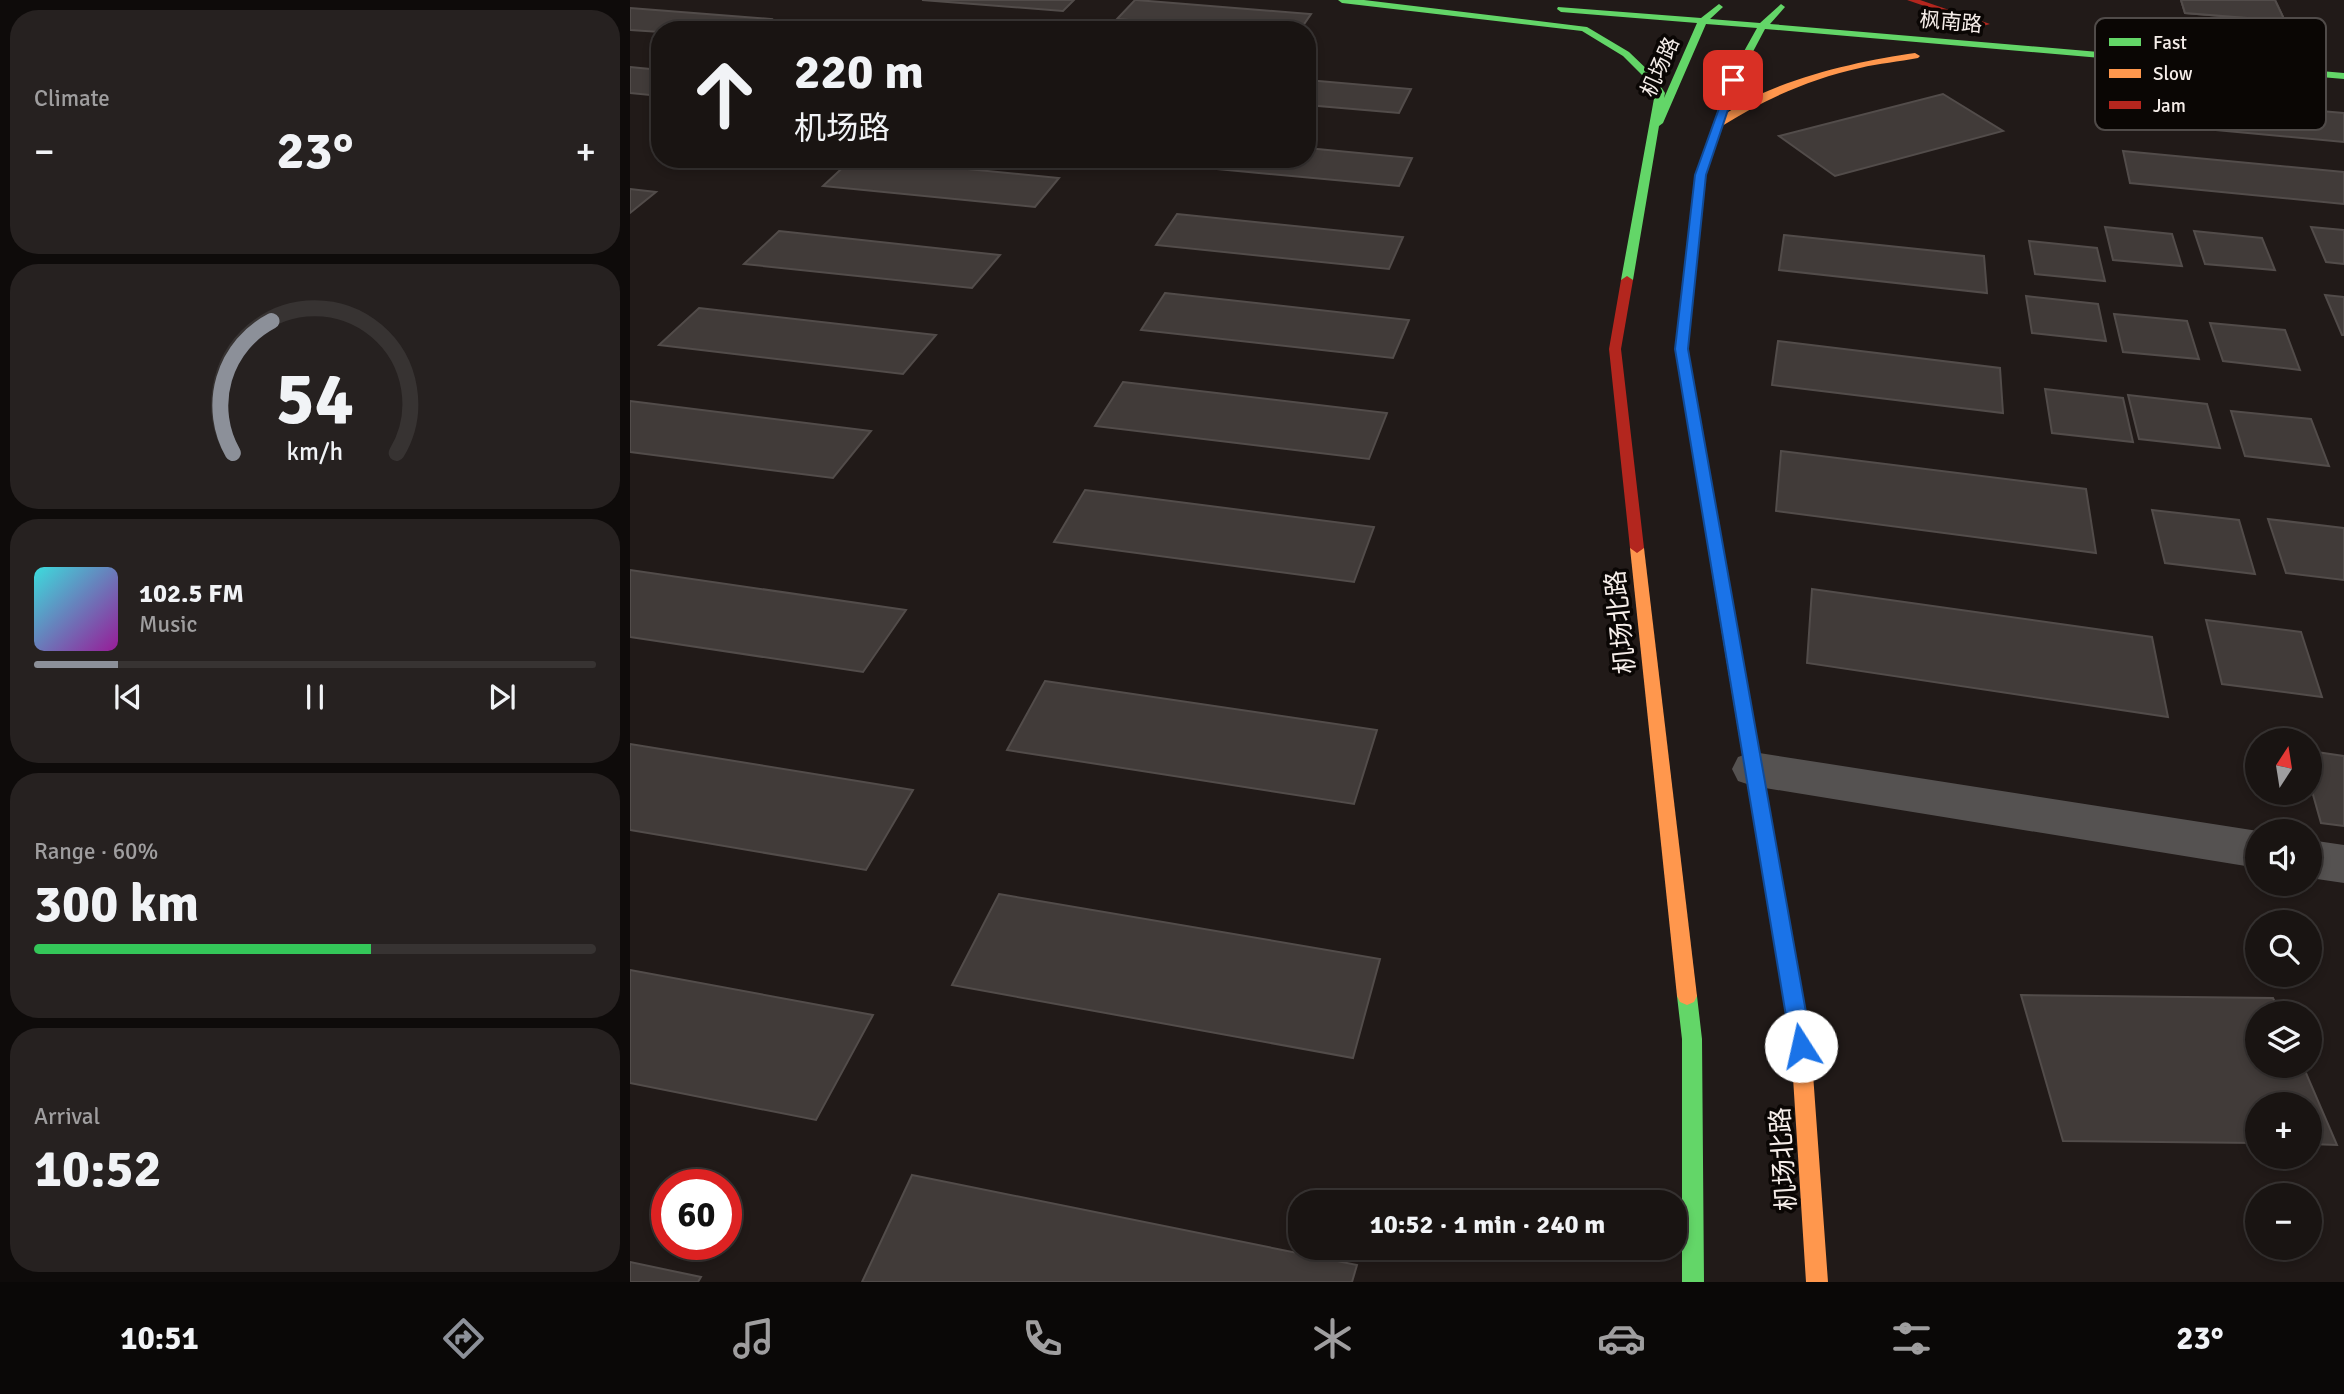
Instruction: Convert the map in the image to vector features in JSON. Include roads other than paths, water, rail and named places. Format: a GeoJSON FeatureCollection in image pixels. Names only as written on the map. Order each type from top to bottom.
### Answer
{"type":"FeatureCollection","features":[{"type":"Feature","properties":{"kind":"main road"},"geometry":{"type":"LineString","coordinates":[[1342,0],[1584,29],[1626,54],[1651,78],[1660,93],[1656,128]]}},
{"type":"Feature","properties":{"kind":"main road"},"geometry":{"type":"LineString","coordinates":[[1472,0],[1512,4]]}},
{"type":"Feature","properties":{"kind":"main road"},"geometry":{"type":"LineString","coordinates":[[1703,0],[1730,2]]}},
{"type":"Feature","properties":{"kind":"main road","name":"枫南路"},"geometry":{"type":"LineString","coordinates":[[1911,0],[1993,24],[1918,18]]}},
{"type":"Feature","properties":{"kind":"main road"},"geometry":{"type":"LineString","coordinates":[[1702,22],[1730,2]]}},
{"type":"Feature","properties":{"kind":"main road"},"geometry":{"type":"LineString","coordinates":[[1758,5],[1788,5]]}},
{"type":"Feature","properties":{"kind":"main road"},"geometry":{"type":"LineString","coordinates":[[1718,124],[1733,80],[1762,27],[1788,5]]}},
{"type":"Feature","properties":{"kind":"main road","name":"枫南路"},"geometry":{"type":"LineString","coordinates":[[1539,6],[2095,55]]}},
{"type":"Feature","properties":{"kind":"main road","name":"机场路"},"geometry":{"type":"LineString","coordinates":[[1656,128],[1702,22]]}},
{"type":"Feature","properties":{"kind":"main road"},"geometry":{"type":"LineString","coordinates":[[1718,124],[1751,101],[1779,87],[1844,66],[1902,57],[2018,48]]}},
{"type":"Feature","properties":{"kind":"main road","name":"枫南路"},"geometry":{"type":"LineString","coordinates":[[2326,74],[2344,76]]}},
{"type":"Feature","properties":{"kind":"main road","name":"机场北路"},"geometry":{"type":"LineString","coordinates":[[1718,124],[1701,175],[1681,349],[1801,1046],[1817,1282]]}},
{"type":"Feature","properties":{"kind":"main road","name":"机场北路"},"geometry":{"type":"LineString","coordinates":[[1656,128],[1615,349],[1692,1039],[1693,1282]]}},
{"type":"Feature","properties":{"kind":"street"},"geometry":{"type":"LineString","coordinates":[[1753,769],[2245,848]]}},
{"type":"Feature","properties":{"kind":"street"},"geometry":{"type":"LineString","coordinates":[[2322,861],[2344,864]]}}]}
